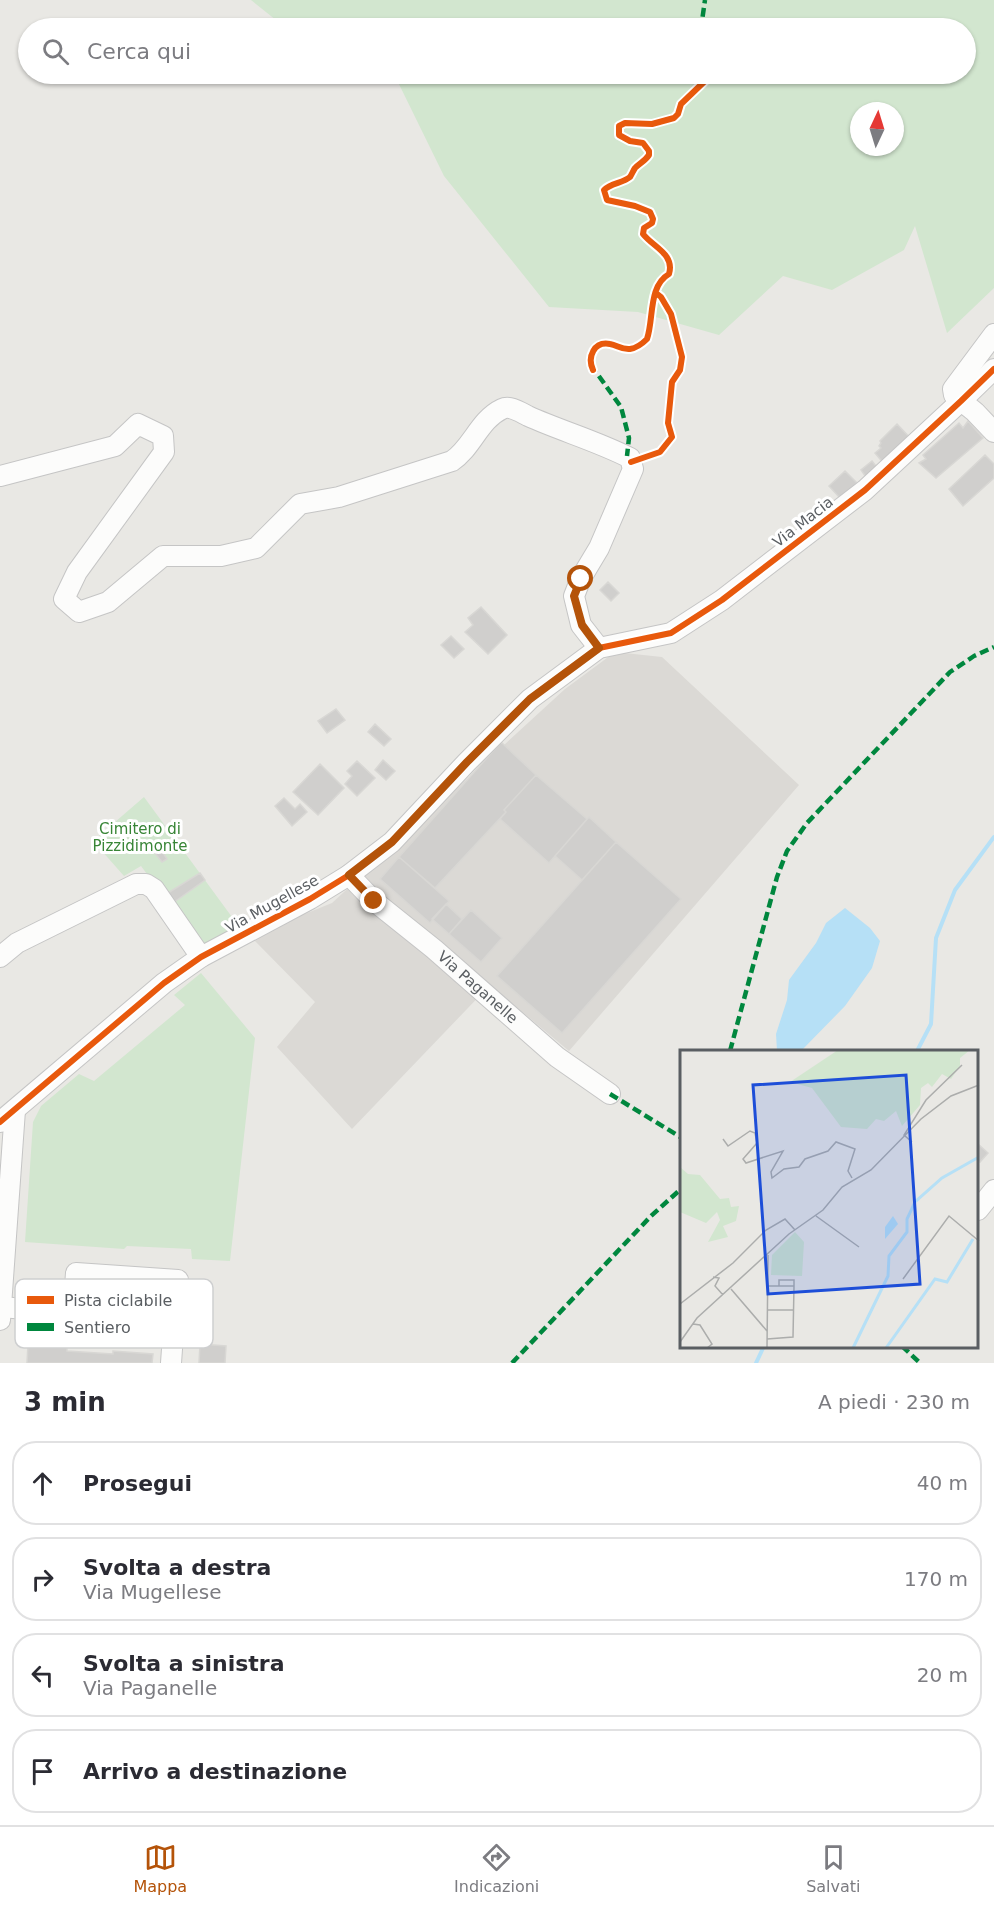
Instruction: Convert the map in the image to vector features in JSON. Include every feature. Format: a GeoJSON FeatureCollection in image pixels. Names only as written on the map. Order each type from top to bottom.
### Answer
{"type":"FeatureCollection","features":[{"type":"Feature","properties":{"kind":"street"},"geometry":{"type":"LineString","coordinates":[[994,334],[953,389],[954,395],[994,432]]}},
{"type":"Feature","properties":{"kind":"street","name":"Via Macia"},"geometry":{"type":"LineString","coordinates":[[599,648],[671,633],[722,600],[865,490],[994,369]]}},
{"type":"Feature","properties":{"kind":"street"},"geometry":{"type":"LineString","coordinates":[[0,476],[115,446],[138,424],[164,436],[164,452],[76,572],[64,599],[79,612],[108,602],[163,555],[221,556],[256,548],[300,504],[339,497],[452,461],[461,455],[483,423],[502,409],[513,408],[555,428],[630,458],[633,469],[599,548],[574,596],[582,625],[599,648]]}},
{"type":"Feature","properties":{"kind":"street","name":"Via Mugellese"},"geometry":{"type":"LineString","coordinates":[[0,1122],[164,983],[201,957],[310,899],[349,875],[392,842],[530,699],[599,648]]}},
{"type":"Feature","properties":{"kind":"street","name":"Via Paganelle"},"geometry":{"type":"LineString","coordinates":[[349,875],[374,901],[434,949],[557,1057],[610,1094]]}},
{"type":"Feature","properties":{"kind":"street"},"geometry":{"type":"LineString","coordinates":[[0,957],[27,938],[136,884],[146,884],[154,889],[201,957]]}},
{"type":"Feature","properties":{"kind":"street"},"geometry":{"type":"LineString","coordinates":[[1,1314],[15,1110]]}},
{"type":"Feature","properties":{"kind":"street"},"geometry":{"type":"LineString","coordinates":[[979,1209],[994,1190]]}},
{"type":"Feature","properties":{"kind":"street"},"geometry":{"type":"LineString","coordinates":[[76,1279],[76,1273],[155,1279]]}},
{"type":"Feature","properties":{"kind":"street"},"geometry":{"type":"LineString","coordinates":[[171,1363],[172,1348]]}},
{"type":"Feature","properties":{"kind":"shaded area"},"geometry":{"type":"Polygon","coordinates":[[[615,652],[662,657],[799,785],[569,1051],[490,985],[352,1129],[277,1047],[315,1002],[250,936],[332,903],[565,689],[615,652]]]}},
{"type":"Feature","properties":{"kind":"green space"},"geometry":{"type":"Polygon","coordinates":[[[251,0],[994,0],[994,288],[947,333],[915,226],[904,250],[832,290],[783,276],[719,335],[638,312],[549,307],[444,176],[399,84],[976,84],[976,18],[274,18],[251,0]]]}},
{"type":"Feature","properties":{"kind":"green space","name":"Cimitero di Pizzidimonte"},"geometry":{"type":"Polygon","coordinates":[[[144,797],[240,928],[203,949],[141,866],[124,876],[93,841],[144,797]]]}},
{"type":"Feature","properties":{"kind":"green space"},"geometry":{"type":"Polygon","coordinates":[[[201,973],[255,1038],[230,1261],[192,1259],[191,1249],[127,1246],[124,1249],[25,1242],[33,1122],[41,1106],[79,1074],[94,1081],[185,1005],[174,995],[201,973]]]}},
{"type":"Feature","properties":{"kind":"water"},"geometry":{"type":"Polygon","coordinates":[[[845,908],[870,928],[880,941],[872,968],[845,1006],[802,1050],[777,1050],[776,1034],[787,1000],[789,980],[816,943],[826,923],[845,908]]]}},
{"type":"Feature","properties":{"kind":"building"},"geometry":{"type":"Polygon","coordinates":[[[968,421],[983,438],[936,478],[919,463],[926,459],[923,455],[959,423],[963,428],[968,421]]]}},
{"type":"Feature","properties":{"kind":"building"},"geometry":{"type":"Polygon","coordinates":[[[897,424],[913,441],[885,465],[875,453],[881,448],[880,441],[897,424]]]}},
{"type":"Feature","properties":{"kind":"building"},"geometry":{"type":"Polygon","coordinates":[[[985,455],[994,464],[994,478],[963,506],[949,489],[985,455]]]}},
{"type":"Feature","properties":{"kind":"building"},"geometry":{"type":"Polygon","coordinates":[[[872,461],[879,470],[868,480],[861,470],[872,461]]]}},
{"type":"Feature","properties":{"kind":"building"},"geometry":{"type":"Polygon","coordinates":[[[845,471],[857,483],[840,498],[829,486],[845,471]]]}},
{"type":"Feature","properties":{"kind":"building"},"geometry":{"type":"Polygon","coordinates":[[[608,582],[619,593],[611,601],[600,590],[608,582]]]}},
{"type":"Feature","properties":{"kind":"building"},"geometry":{"type":"Polygon","coordinates":[[[481,607],[507,635],[488,654],[465,632],[473,625],[468,618],[481,607]]]}},
{"type":"Feature","properties":{"kind":"building"},"geometry":{"type":"Polygon","coordinates":[[[451,636],[464,649],[454,658],[441,645],[451,636]]]}},
{"type":"Feature","properties":{"kind":"building"},"geometry":{"type":"Polygon","coordinates":[[[336,709],[345,720],[327,733],[318,721],[336,709]]]}},
{"type":"Feature","properties":{"kind":"building"},"geometry":{"type":"Polygon","coordinates":[[[375,724],[391,739],[384,746],[368,732],[375,724]]]}},
{"type":"Feature","properties":{"kind":"building"},"geometry":{"type":"Polygon","coordinates":[[[501,742],[536,775],[504,810],[506,812],[435,888],[399,857],[501,742]]]}},
{"type":"Feature","properties":{"kind":"building"},"geometry":{"type":"Polygon","coordinates":[[[383,760],[395,771],[386,780],[375,770],[383,760]]]}},
{"type":"Feature","properties":{"kind":"building"},"geometry":{"type":"Polygon","coordinates":[[[357,761],[375,778],[357,796],[345,784],[352,776],[347,771],[357,761]]]}},
{"type":"Feature","properties":{"kind":"building"},"geometry":{"type":"Polygon","coordinates":[[[320,764],[344,788],[318,815],[293,792],[320,764]]]}},
{"type":"Feature","properties":{"kind":"building"},"geometry":{"type":"Polygon","coordinates":[[[536,775],[587,819],[549,863],[500,819],[506,812],[504,810],[536,775]]]}},
{"type":"Feature","properties":{"kind":"building"},"geometry":{"type":"Polygon","coordinates":[[[284,798],[295,809],[300,804],[307,812],[292,826],[275,806],[284,798]]]}},
{"type":"Feature","properties":{"kind":"building"},"geometry":{"type":"Polygon","coordinates":[[[589,817],[616,842],[582,880],[555,856],[589,817]]]}},
{"type":"Feature","properties":{"kind":"building"},"geometry":{"type":"Polygon","coordinates":[[[616,842],[681,899],[562,1033],[497,976],[616,842]]]}},
{"type":"Feature","properties":{"kind":"building"},"geometry":{"type":"Polygon","coordinates":[[[160,848],[167,859],[162,862],[154,852],[160,848]]]}},
{"type":"Feature","properties":{"kind":"building"},"geometry":{"type":"Polygon","coordinates":[[[399,857],[449,901],[430,923],[380,879],[399,857]]]}},
{"type":"Feature","properties":{"kind":"building"},"geometry":{"type":"Polygon","coordinates":[[[200,873],[205,880],[170,905],[163,896],[200,873]]]}},
{"type":"Feature","properties":{"kind":"building"},"geometry":{"type":"Polygon","coordinates":[[[446,904],[462,919],[449,934],[432,919],[446,904]]]}},
{"type":"Feature","properties":{"kind":"building"},"geometry":{"type":"Polygon","coordinates":[[[471,910],[502,938],[481,962],[449,934],[471,910]]]}},
{"type":"Feature","properties":{"kind":"building"},"geometry":{"type":"Polygon","coordinates":[[[979,1145],[988,1153],[979,1162],[979,1145]]]}},
{"type":"Feature","properties":{"kind":"building"},"geometry":{"type":"Polygon","coordinates":[[[213,1345],[226,1346],[225,1363],[199,1363],[200,1348],[213,1348],[213,1345]]]}},
{"type":"Feature","properties":{"kind":"building"},"geometry":{"type":"Polygon","coordinates":[[[28,1348],[67,1348],[67,1351],[113,1354],[113,1351],[153,1354],[152,1363],[27,1363],[28,1348]]]}},
{"type":"Feature","properties":{"kind":"waterway"},"geometry":{"type":"LineString","coordinates":[[918,1050],[931,1024],[936,938],[955,890],[994,837]]}},
{"type":"Feature","properties":{"kind":"waterway"},"geometry":{"type":"LineString","coordinates":[[756,1363],[763,1348]]}},
{"type":"Feature","properties":{"kind":"marked path"},"geometry":{"type":"LineString","coordinates":[[702,18],[705,0]]}},
{"type":"Feature","properties":{"kind":"marked path"},"geometry":{"type":"LineString","coordinates":[[591,365],[621,407],[629,438],[627,456]]}},
{"type":"Feature","properties":{"kind":"marked path"},"geometry":{"type":"LineString","coordinates":[[730,1050],[777,877],[787,851],[807,823],[950,672],[974,656],[994,647]]}},
{"type":"Feature","properties":{"kind":"marked path"},"geometry":{"type":"LineString","coordinates":[[610,1094],[680,1137]]}},
{"type":"Feature","properties":{"kind":"marked path"},"geometry":{"type":"LineString","coordinates":[[512,1363],[651,1216],[680,1190]]}},
{"type":"Feature","properties":{"kind":"marked path"},"geometry":{"type":"LineString","coordinates":[[904,1348],[920,1363]]}},
{"type":"Feature","properties":{"kind":"cycle path"},"geometry":{"type":"LineString","coordinates":[[593,370],[591,360],[596,347],[610,344],[630,349],[639,346],[647,339],[655,295],[662,279],[669,274],[670,267],[662,251],[643,234],[644,228],[652,223],[650,212],[607,200],[604,190],[630,177],[635,168],[649,155],[643,143],[630,141],[619,135],[619,126],[625,123],[652,124],[674,118],[681,104],[702,84]]}},
{"type":"Feature","properties":{"kind":"cycle path"},"geometry":{"type":"LineString","coordinates":[[631,462],[660,452],[672,437],[668,423],[672,382],[680,370],[682,357],[671,314],[656,293]]}},
{"type":"Feature","properties":{"kind":"cycle path"},"geometry":{"type":"LineString","coordinates":[[0,1122],[164,983],[201,957],[310,899],[349,875],[392,842],[530,699],[599,648],[671,633],[722,600],[865,490],[994,369]]}},
{"type":"Feature","properties":{"kind":"route"},"geometry":{"type":"LineString","coordinates":[[374,901],[349,875],[392,842],[530,699],[599,648],[582,625],[574,596],[581,579]]}}]}
